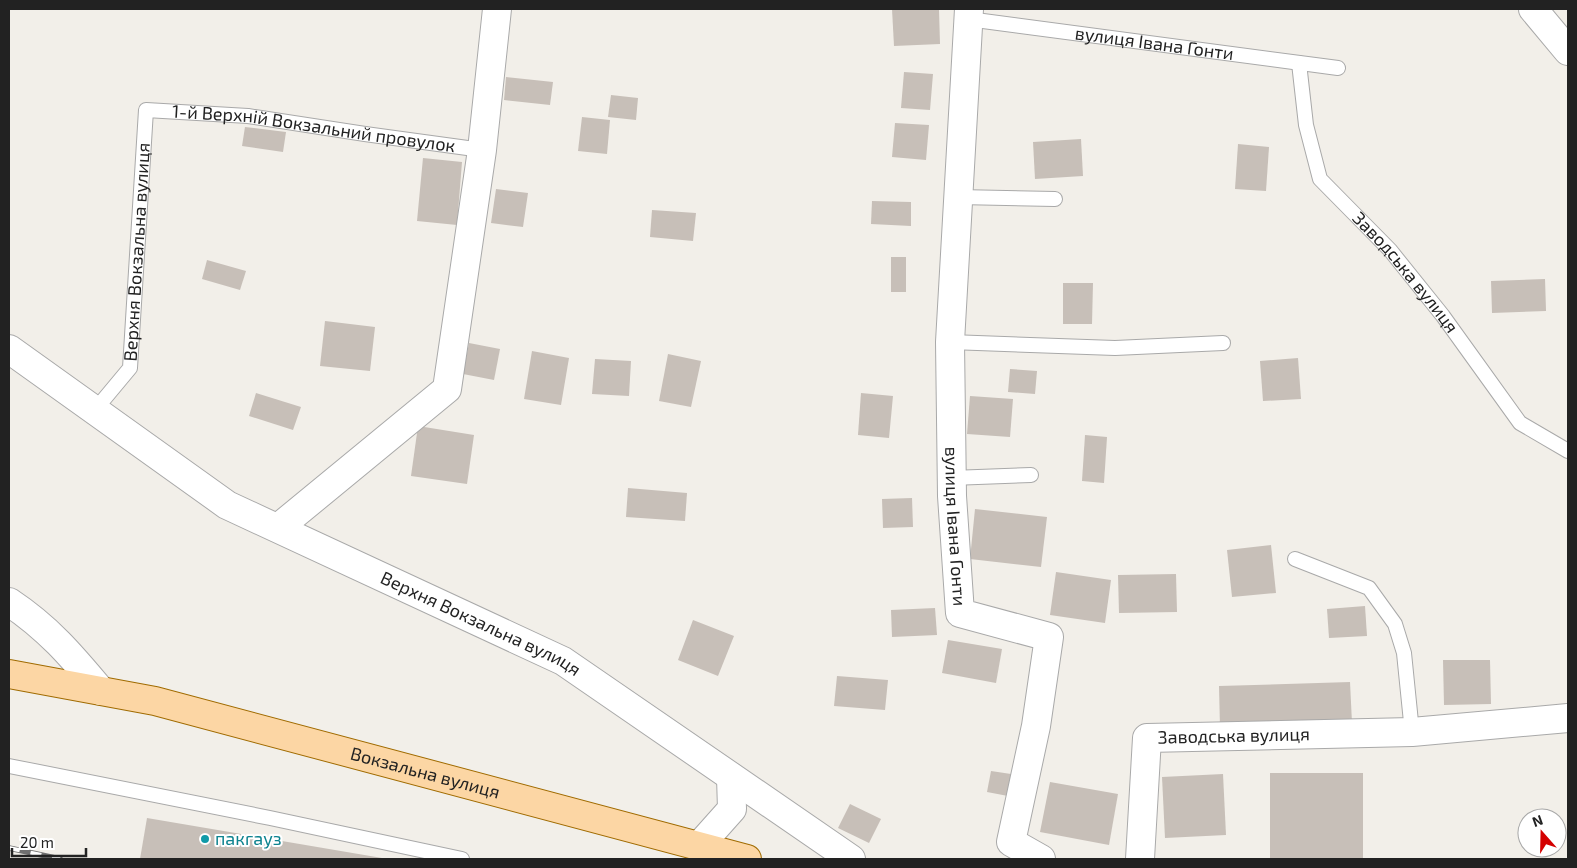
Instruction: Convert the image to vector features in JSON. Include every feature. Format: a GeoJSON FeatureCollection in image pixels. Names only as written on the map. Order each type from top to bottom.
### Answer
{"type":"FeatureCollection","features":[{"type":"Feature","properties":{"kind":"main road","name":"Вокзальна вулиця"},"geometry":{"type":"LineString","coordinates":[[9,674],[155,701],[747,859]]}},
{"type":"Feature","properties":{"kind":"street","name":"1-й Верхній Вокзальний провулок"},"geometry":{"type":"LineString","coordinates":[[278,528],[447,389],[482,150],[497,9]]}},
{"type":"Feature","properties":{"kind":"street"},"geometry":{"type":"LineString","coordinates":[[1533,9],[1568,51]]}},
{"type":"Feature","properties":{"kind":"street","name":"вулиця Івана Гонти"},"geometry":{"type":"LineString","coordinates":[[968,14],[950,342],[952,478],[960,613],[1049,637],[1036,726],[1011,842],[1041,859]]}},
{"type":"Feature","properties":{"kind":"street","name":"Верхня Вокзальна вулиця"},"geometry":{"type":"LineString","coordinates":[[9,349],[227,504],[563,660],[851,859]]}},
{"type":"Feature","properties":{"kind":"street"},"geometry":{"type":"LineString","coordinates":[[9,602],[32,617],[64,647],[101,691]]}},
{"type":"Feature","properties":{"kind":"street","name":"Заводська вулиця"},"geometry":{"type":"LineString","coordinates":[[1140,859],[1147,738],[1412,732],[1568,718]]}},
{"type":"Feature","properties":{"kind":"street"},"geometry":{"type":"LineString","coordinates":[[699,846],[732,809],[731,777]]}},
{"type":"Feature","properties":{"kind":"lane","name":"вулиця Івана Гонти"},"geometry":{"type":"LineString","coordinates":[[968,14],[1338,68]]}},
{"type":"Feature","properties":{"kind":"lane","name":"Заводська вулиця"},"geometry":{"type":"LineString","coordinates":[[1300,63],[1306,125],[1320,179],[1390,250],[1443,316],[1520,423],[1568,451]]}},
{"type":"Feature","properties":{"kind":"lane","name":"1-й Верхній Вокзальний провулок"},"geometry":{"type":"LineString","coordinates":[[146,110],[248,116],[482,150]]}},
{"type":"Feature","properties":{"kind":"lane","name":"Верхня Вокзальна вулиця"},"geometry":{"type":"LineString","coordinates":[[95,410],[130,368],[146,110]]}},
{"type":"Feature","properties":{"kind":"lane"},"geometry":{"type":"LineString","coordinates":[[958,197],[1055,199]]}},
{"type":"Feature","properties":{"kind":"lane"},"geometry":{"type":"LineString","coordinates":[[950,342],[1115,348],[1222,343]]}},
{"type":"Feature","properties":{"kind":"lane"},"geometry":{"type":"LineString","coordinates":[[952,478],[1031,475]]}},
{"type":"Feature","properties":{"kind":"lane"},"geometry":{"type":"LineString","coordinates":[[1296,559],[1369,588],[1395,624],[1404,653],[1412,732]]}},
{"type":"Feature","properties":{"kind":"lane"},"geometry":{"type":"LineString","coordinates":[[9,766],[251,814],[462,859]]}},
{"type":"Feature","properties":{"kind":"building"},"geometry":{"type":"Polygon","coordinates":[[[892,9],[939,9],[940,44],[894,46],[892,9]]]}},
{"type":"Feature","properties":{"kind":"building"},"geometry":{"type":"Polygon","coordinates":[[[904,72],[933,74],[930,110],[901,108],[904,72]]]}},
{"type":"Feature","properties":{"kind":"building"},"geometry":{"type":"Polygon","coordinates":[[[506,77],[553,82],[550,105],[504,100],[506,77]]]}},
{"type":"Feature","properties":{"kind":"building"},"geometry":{"type":"Polygon","coordinates":[[[611,95],[638,98],[636,120],[608,117],[611,95]]]}},
{"type":"Feature","properties":{"kind":"building"},"geometry":{"type":"Polygon","coordinates":[[[582,117],[610,120],[607,154],[578,151],[582,117]]]}},
{"type":"Feature","properties":{"kind":"building"},"geometry":{"type":"Polygon","coordinates":[[[895,123],[929,125],[926,160],[892,157],[895,123]]]}},
{"type":"Feature","properties":{"kind":"building"},"geometry":{"type":"Polygon","coordinates":[[[245,127],[286,132],[283,152],[242,146],[245,127]]]}},
{"type":"Feature","properties":{"kind":"building"},"geometry":{"type":"Polygon","coordinates":[[[1081,139],[1083,176],[1035,179],[1033,142],[1081,139]]]}},
{"type":"Feature","properties":{"kind":"building"},"geometry":{"type":"Polygon","coordinates":[[[1238,144],[1269,147],[1266,191],[1235,189],[1238,144]]]}},
{"type":"Feature","properties":{"kind":"building"},"geometry":{"type":"Polygon","coordinates":[[[423,158],[462,162],[457,225],[417,221],[423,158]]]}},
{"type":"Feature","properties":{"kind":"building"},"geometry":{"type":"Polygon","coordinates":[[[496,189],[528,193],[523,227],[491,223],[496,189]]]}},
{"type":"Feature","properties":{"kind":"building"},"geometry":{"type":"Polygon","coordinates":[[[872,201],[911,202],[911,226],[871,224],[872,201]]]}},
{"type":"Feature","properties":{"kind":"building"},"geometry":{"type":"Polygon","coordinates":[[[652,210],[696,213],[693,241],[650,237],[652,210]]]}},
{"type":"Feature","properties":{"kind":"building"},"geometry":{"type":"Polygon","coordinates":[[[891,257],[906,257],[906,292],[891,292],[891,257]]]}},
{"type":"Feature","properties":{"kind":"building"},"geometry":{"type":"Polygon","coordinates":[[[207,260],[246,271],[240,290],[202,279],[207,260]]]}},
{"type":"Feature","properties":{"kind":"building"},"geometry":{"type":"Polygon","coordinates":[[[1545,279],[1546,311],[1492,313],[1491,281],[1545,279]]]}},
{"type":"Feature","properties":{"kind":"building"},"geometry":{"type":"Polygon","coordinates":[[[1063,283],[1093,283],[1092,324],[1063,324],[1063,283]]]}},
{"type":"Feature","properties":{"kind":"building"},"geometry":{"type":"Polygon","coordinates":[[[325,321],[375,327],[370,371],[320,366],[325,321]]]}},
{"type":"Feature","properties":{"kind":"building"},"geometry":{"type":"Polygon","coordinates":[[[469,343],[500,349],[494,380],[463,374],[469,343]]]}},
{"type":"Feature","properties":{"kind":"building"},"geometry":{"type":"Polygon","coordinates":[[[532,351],[569,358],[561,405],[524,399],[532,351]]]}},
{"type":"Feature","properties":{"kind":"building"},"geometry":{"type":"Polygon","coordinates":[[[668,354],[701,361],[691,407],[659,401],[668,354]]]}},
{"type":"Feature","properties":{"kind":"building"},"geometry":{"type":"Polygon","coordinates":[[[1298,358],[1301,399],[1263,401],[1260,361],[1298,358]]]}},
{"type":"Feature","properties":{"kind":"building"},"geometry":{"type":"Polygon","coordinates":[[[595,359],[631,361],[629,396],[592,394],[595,359]]]}},
{"type":"Feature","properties":{"kind":"building"},"geometry":{"type":"Polygon","coordinates":[[[1010,369],[1037,371],[1035,394],[1008,392],[1010,369]]]}},
{"type":"Feature","properties":{"kind":"building"},"geometry":{"type":"Polygon","coordinates":[[[256,393],[301,407],[293,430],[249,416],[256,393]]]}},
{"type":"Feature","properties":{"kind":"building"},"geometry":{"type":"Polygon","coordinates":[[[861,393],[893,396],[889,438],[858,435],[861,393]]]}},
{"type":"Feature","properties":{"kind":"building"},"geometry":{"type":"Polygon","coordinates":[[[970,396],[1013,399],[1010,437],[967,434],[970,396]]]}},
{"type":"Feature","properties":{"kind":"building"},"geometry":{"type":"Polygon","coordinates":[[[418,426],[474,435],[467,484],[411,476],[418,426]]]}},
{"type":"Feature","properties":{"kind":"building"},"geometry":{"type":"Polygon","coordinates":[[[1085,435],[1107,437],[1104,483],[1082,481],[1085,435]]]}},
{"type":"Feature","properties":{"kind":"building"},"geometry":{"type":"Polygon","coordinates":[[[628,488],[687,493],[685,521],[626,517],[628,488]]]}},
{"type":"Feature","properties":{"kind":"building"},"geometry":{"type":"Polygon","coordinates":[[[912,498],[913,527],[883,528],[882,499],[912,498]]]}},
{"type":"Feature","properties":{"kind":"building"},"geometry":{"type":"Polygon","coordinates":[[[975,509],[1047,517],[1041,567],[970,559],[975,509]]]}},
{"type":"Feature","properties":{"kind":"building"},"geometry":{"type":"Polygon","coordinates":[[[1271,545],[1276,593],[1232,597],[1227,550],[1271,545]]]}},
{"type":"Feature","properties":{"kind":"building"},"geometry":{"type":"Polygon","coordinates":[[[1056,572],[1111,580],[1105,623],[1050,615],[1056,572]]]}},
{"type":"Feature","properties":{"kind":"building"},"geometry":{"type":"Polygon","coordinates":[[[1176,574],[1177,612],[1119,613],[1118,575],[1176,574]]]}},
{"type":"Feature","properties":{"kind":"building"},"geometry":{"type":"Polygon","coordinates":[[[1365,606],[1367,636],[1329,638],[1327,609],[1365,606]]]}},
{"type":"Feature","properties":{"kind":"building"},"geometry":{"type":"Polygon","coordinates":[[[935,608],[937,635],[892,637],[891,610],[935,608]]]}},
{"type":"Feature","properties":{"kind":"building"},"geometry":{"type":"Polygon","coordinates":[[[693,620],[734,636],[718,676],[678,660],[693,620]]]}},
{"type":"Feature","properties":{"kind":"building"},"geometry":{"type":"Polygon","coordinates":[[[948,640],[1002,649],[996,683],[942,673],[948,640]]]}},
{"type":"Feature","properties":{"kind":"building"},"geometry":{"type":"Polygon","coordinates":[[[1443,660],[1490,660],[1491,704],[1444,705],[1443,660]]]}},
{"type":"Feature","properties":{"kind":"building"},"geometry":{"type":"Polygon","coordinates":[[[837,676],[888,680],[885,710],[834,706],[837,676]]]}},
{"type":"Feature","properties":{"kind":"building"},"geometry":{"type":"Polygon","coordinates":[[[1350,682],[1352,723],[1220,728],[1219,686],[1350,682]]]}},
{"type":"Feature","properties":{"kind":"building"},"geometry":{"type":"Polygon","coordinates":[[[991,771],[1011,774],[1008,796],[987,792],[991,771]]]}},
{"type":"Feature","properties":{"kind":"building"},"geometry":{"type":"Polygon","coordinates":[[[1270,773],[1363,773],[1363,859],[1270,859],[1270,773]]]}},
{"type":"Feature","properties":{"kind":"building"},"geometry":{"type":"Polygon","coordinates":[[[1223,774],[1226,835],[1165,838],[1162,777],[1223,774]]]}},
{"type":"Feature","properties":{"kind":"building"},"geometry":{"type":"Polygon","coordinates":[[[1050,782],[1118,794],[1109,845],[1040,832],[1050,782]]]}},
{"type":"Feature","properties":{"kind":"building"},"geometry":{"type":"Polygon","coordinates":[[[850,804],[881,819],[869,843],[838,828],[850,804]]]}},
{"type":"Feature","properties":{"kind":"building","name":"пакгауз"},"geometry":{"type":"Polygon","coordinates":[[[147,818],[382,858],[382,859],[140,859],[147,818]]]}},
{"type":"Feature","properties":{"kind":"railway"},"geometry":{"type":"LineString","coordinates":[[9,848],[60,859]]}},
{"type":"Feature","properties":{"kind":"place","name":"пакгауз"},"geometry":{"type":"Point","coordinates":[205,839]}}]}
